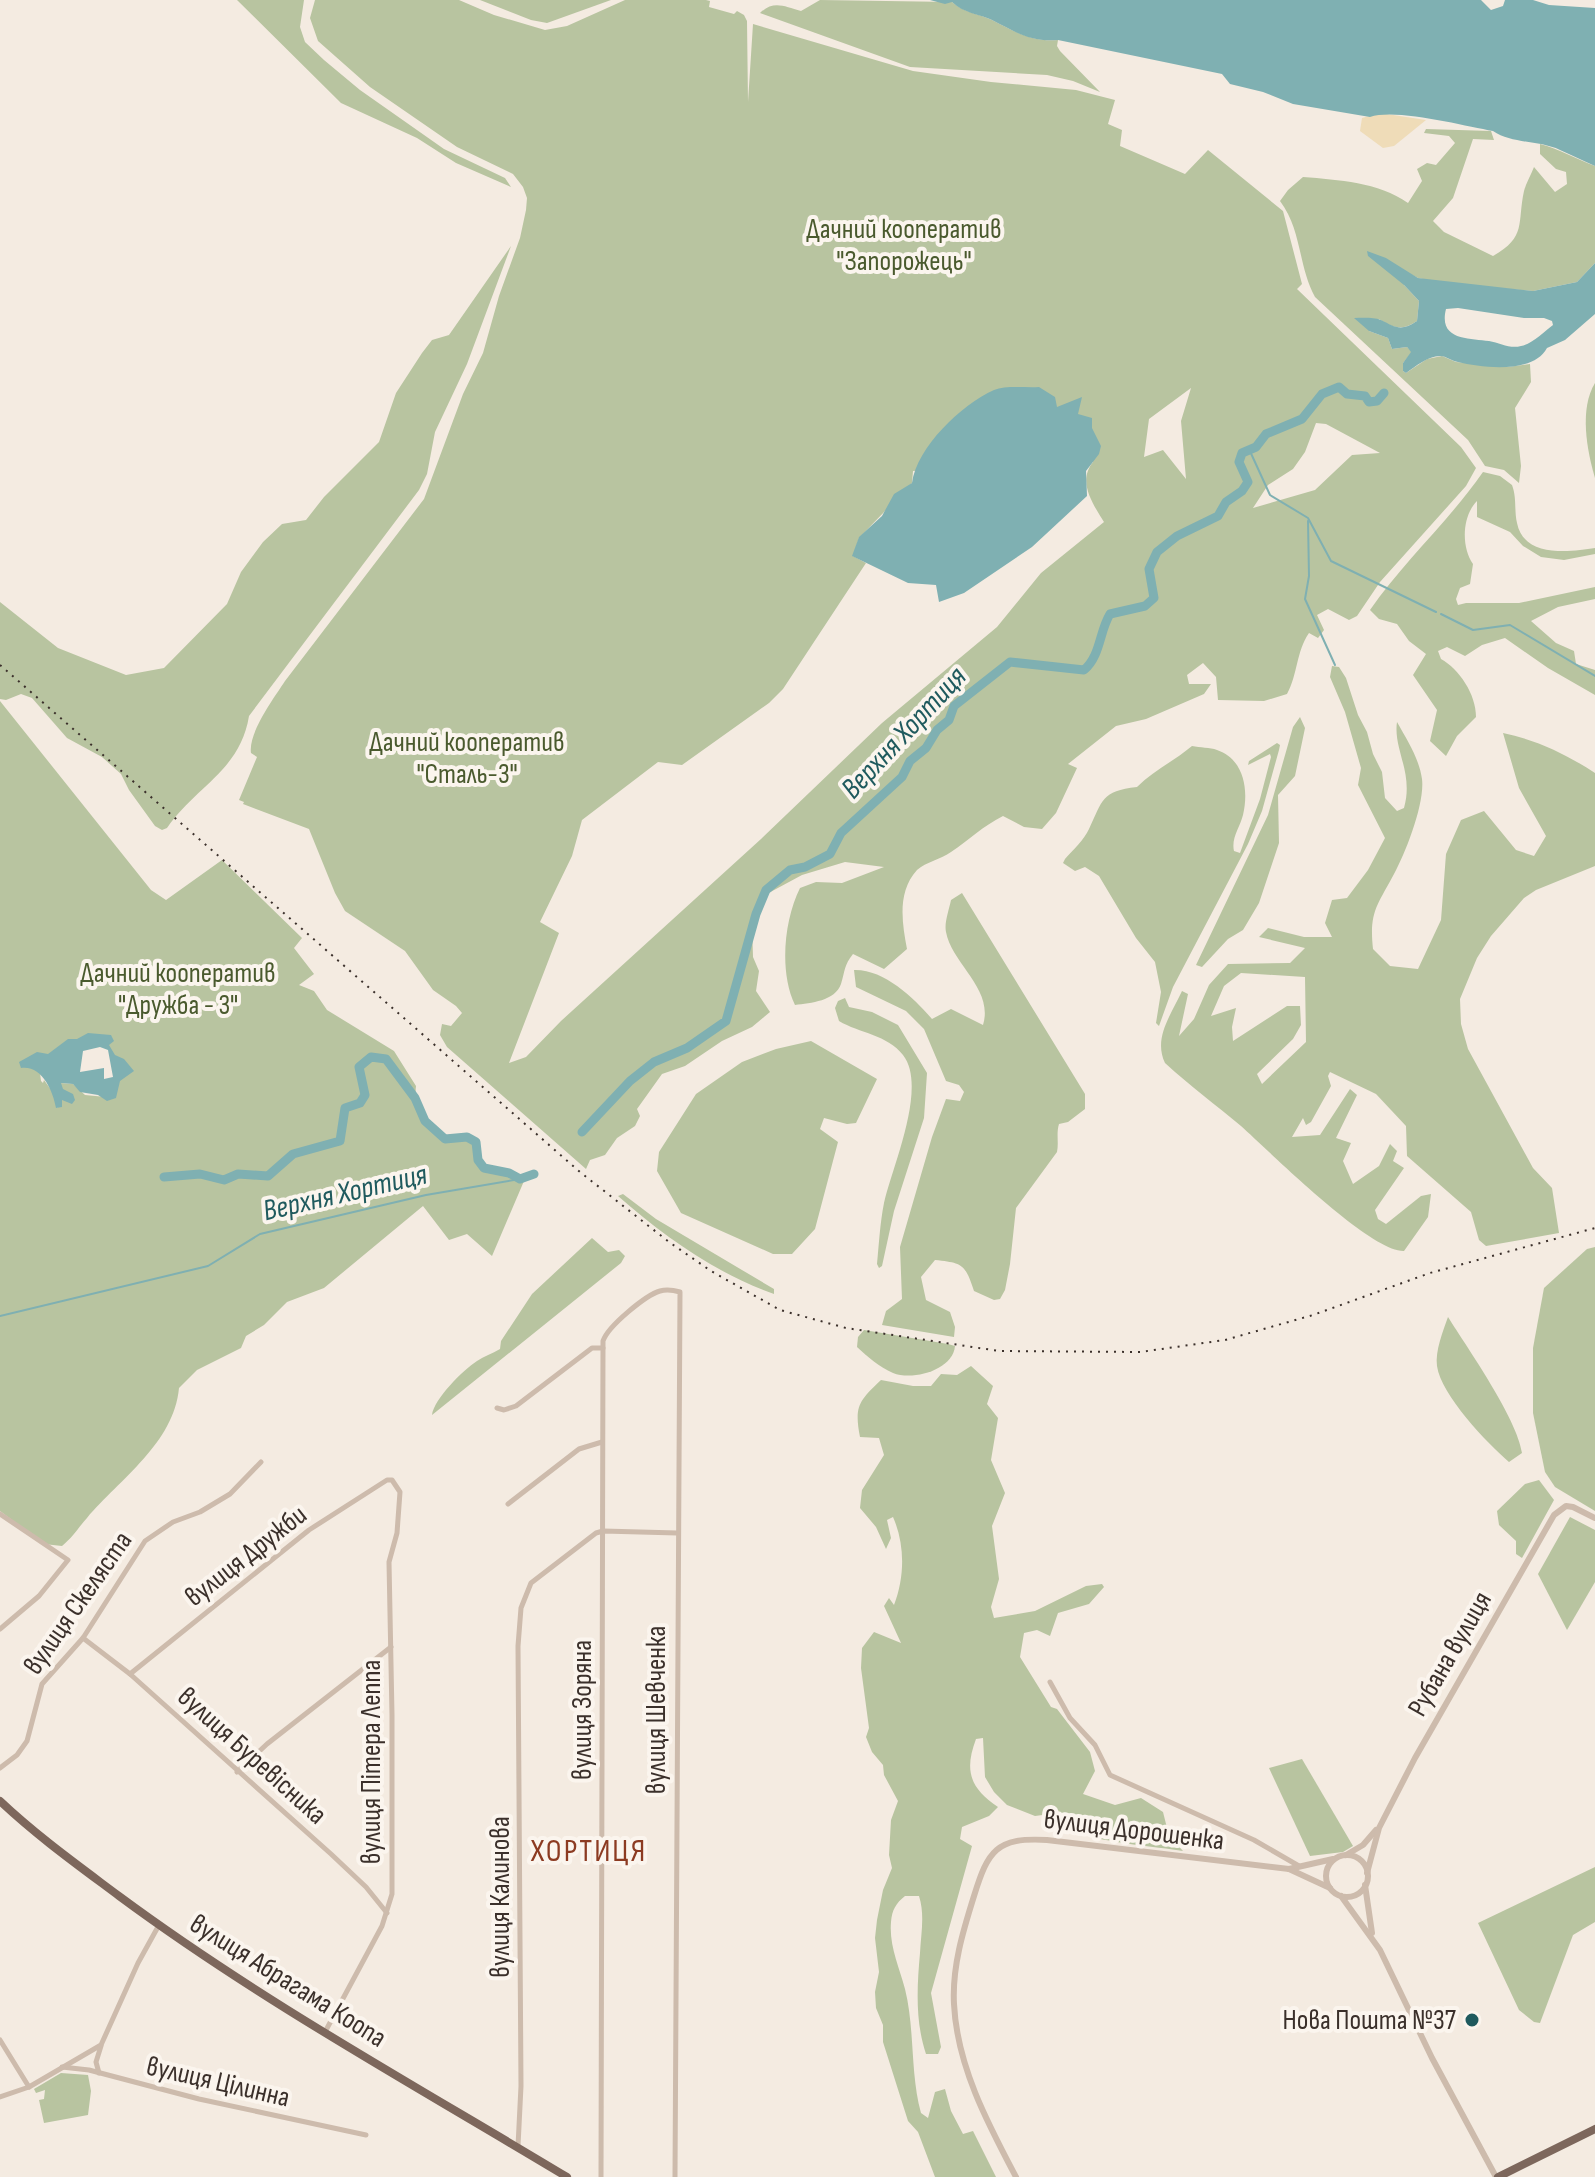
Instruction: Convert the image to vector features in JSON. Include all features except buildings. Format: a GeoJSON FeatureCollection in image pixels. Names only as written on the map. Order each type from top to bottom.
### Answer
{"type":"FeatureCollection","features":[{"type":"Feature","properties":{"kind":"main road","name":"вулиця Абрагама Коопа"},"geometry":{"type":"LineString","coordinates":[[0,1801],[32,1829],[159,1925],[232,1975],[567,2177]]}},
{"type":"Feature","properties":{"kind":"main road"},"geometry":{"type":"LineString","coordinates":[[1497,2177],[1595,2129]]}},
{"type":"Feature","properties":{"kind":"street","name":"вулиця Шевченка"},"geometry":{"type":"LineString","coordinates":[[603,1348],[606,1332],[655,1292],[680,1292],[675,2177]]}},
{"type":"Feature","properties":{"kind":"street"},"geometry":{"type":"LineString","coordinates":[[497,1408],[504,1410],[516,1406],[592,1348],[603,1348]]}},
{"type":"Feature","properties":{"kind":"street","name":"вулиця Зоряна"},"geometry":{"type":"LineString","coordinates":[[601,2177],[603,1348]]}},
{"type":"Feature","properties":{"kind":"street"},"geometry":{"type":"LineString","coordinates":[[508,1504],[579,1449],[602,1442]]}},
{"type":"Feature","properties":{"kind":"street","name":"вулиця Скеляста"},"geometry":{"type":"LineString","coordinates":[[0,1768],[17,1755],[27,1741],[42,1684],[83,1638],[149,1537],[230,1494],[261,1462]]}},
{"type":"Feature","properties":{"kind":"street","name":"вулиця Дружби"},"geometry":{"type":"LineString","coordinates":[[130,1674],[309,1530],[387,1480],[393,1480]]}},
{"type":"Feature","properties":{"kind":"street","name":"вулиця Пітера Леппа"},"geometry":{"type":"LineString","coordinates":[[325,2032],[387,1913],[392,1894],[389,1562],[397,1533],[400,1492],[393,1480]]}},
{"type":"Feature","properties":{"kind":"street","name":"Рубана вулиця"},"geometry":{"type":"LineString","coordinates":[[1367,1873],[1379,1828],[1415,1758],[1554,1515],[1566,1506],[1595,1518]]}},
{"type":"Feature","properties":{"kind":"street"},"geometry":{"type":"LineString","coordinates":[[0,1514],[68,1560],[39,1596],[0,1629]]}},
{"type":"Feature","properties":{"kind":"street"},"geometry":{"type":"LineString","coordinates":[[603,1531],[677,1533]]}},
{"type":"Feature","properties":{"kind":"street","name":"вулиця Калинова"},"geometry":{"type":"LineString","coordinates":[[518,2147],[521,2086],[518,1646],[521,1608],[531,1583],[596,1533],[603,1531]]}},
{"type":"Feature","properties":{"kind":"street","name":"вулиця Буревісника"},"geometry":{"type":"LineString","coordinates":[[83,1638],[130,1674],[366,1887],[387,1913]]}},
{"type":"Feature","properties":{"kind":"street"},"geometry":{"type":"LineString","coordinates":[[237,1772],[267,1744],[391,1647]]}},
{"type":"Feature","properties":{"kind":"street"},"geometry":{"type":"LineString","coordinates":[[1050,1682],[1070,1718],[1095,1745],[1110,1775],[1254,1840],[1299,1866]]}},
{"type":"Feature","properties":{"kind":"street","name":"Рубана вулиця"},"geometry":{"type":"LineString","coordinates":[[1346,1855],[1363,1845],[1379,1828]]}},
{"type":"Feature","properties":{"kind":"street","name":"вулиця Дорошенка"},"geometry":{"type":"LineString","coordinates":[[1016,2177],[978,2099],[962,2047],[954,2006],[957,1960],[965,1925],[987,1860],[995,1849],[1015,1841],[1047,1840],[1289,1869],[1330,1888]]}},
{"type":"Feature","properties":{"kind":"street"},"geometry":{"type":"LineString","coordinates":[[1372,1938],[1365,1885],[1367,1873],[1358,1858],[1338,1857],[1327,1871],[1330,1888],[1341,1896],[1372,1938],[1432,2058],[1497,2177]]}},
{"type":"Feature","properties":{"kind":"street","name":"вулиця Дорошенка"},"geometry":{"type":"LineString","coordinates":[[1289,1869],[1338,1857]]}},
{"type":"Feature","properties":{"kind":"street"},"geometry":{"type":"LineString","coordinates":[[1341,1896],[1355,1895],[1365,1885]]}},
{"type":"Feature","properties":{"kind":"street"},"geometry":{"type":"LineString","coordinates":[[99,2073],[96,2062],[101,2045],[159,1925]]}},
{"type":"Feature","properties":{"kind":"street"},"geometry":{"type":"LineString","coordinates":[[0,2040],[29,2087]]}},
{"type":"Feature","properties":{"kind":"street"},"geometry":{"type":"LineString","coordinates":[[0,2097],[29,2087],[101,2045]]}},
{"type":"Feature","properties":{"kind":"street","name":"вулиця Цілинна"},"geometry":{"type":"LineString","coordinates":[[62,2067],[366,2135]]}},
{"type":"Feature","properties":{"kind":"green space"},"geometry":{"type":"Polygon","coordinates":[[[237,0],[304,0],[300,27],[305,42],[324,60],[360,90],[444,149],[505,178],[511,187],[456,163],[417,138],[341,103],[237,0]]]}},
{"type":"Feature","properties":{"kind":"green space"},"geometry":{"type":"Polygon","coordinates":[[[315,0],[459,0],[494,15],[545,30],[567,26],[625,0],[706,0],[710,1],[709,7],[734,14],[737,11],[747,21],[748,102],[753,24],[913,71],[1076,90],[1115,100],[1108,124],[1122,130],[1120,146],[1185,174],[1208,150],[1283,211],[1302,284],[1297,289],[1461,447],[1476,468],[1466,486],[1380,582],[1357,616],[1349,620],[1328,609],[1317,615],[1324,630],[1318,638],[1309,633],[1287,694],[1264,701],[1218,700],[1216,677],[1203,663],[1187,675],[1189,684],[1211,684],[1204,694],[1146,719],[1116,726],[1068,764],[1077,768],[1056,813],[1042,829],[1024,827],[1003,816],[951,852],[917,870],[904,898],[907,949],[884,969],[853,954],[834,994],[822,1000],[795,1005],[785,962],[790,915],[800,888],[816,882],[842,883],[884,867],[845,862],[802,875],[763,896],[752,927],[753,957],[759,971],[756,991],[770,1012],[752,1027],[722,1041],[685,1066],[662,1074],[637,1109],[640,1116],[635,1126],[617,1138],[605,1155],[590,1160],[586,1169],[447,1047],[440,1035],[442,1024],[451,1026],[462,1013],[433,990],[405,951],[345,911],[309,829],[239,800],[257,757],[251,753],[251,745],[269,706],[424,499],[463,394],[483,353],[526,210],[527,198],[513,174],[457,147],[370,87],[318,41],[310,18],[315,0]],[[1191,388],[1149,419],[1144,457],[1163,450],[1186,479],[1181,421],[1191,388]],[[1316,423],[1305,452],[1293,469],[1268,485],[1253,508],[1315,490],[1352,455],[1380,453],[1326,424],[1316,423]],[[1093,462],[913,471],[912,483],[859,538],[853,556],[866,563],[783,689],[769,703],[682,765],[658,762],[582,820],[572,856],[540,922],[559,933],[509,1063],[526,1057],[882,723],[997,627],[1041,573],[1104,522],[1088,493],[1086,477],[1093,462]]]}},
{"type":"Feature","properties":{"kind":"green space"},"geometry":{"type":"Polygon","coordinates":[[[480,0],[611,0],[547,23],[480,0]]]}},
{"type":"Feature","properties":{"kind":"green space"},"geometry":{"type":"Polygon","coordinates":[[[820,0],[952,2],[1023,35],[1058,40],[1060,51],[1100,92],[1047,75],[910,67],[760,13],[774,5],[801,11],[820,0]]]}},
{"type":"Feature","properties":{"kind":"green space"},"geometry":{"type":"Polygon","coordinates":[[[1426,129],[1491,131],[1494,140],[1473,139],[1453,198],[1433,221],[1444,232],[1493,256],[1516,236],[1524,191],[1534,167],[1555,192],[1567,184],[1566,172],[1556,169],[1540,154],[1540,144],[1595,166],[1595,263],[1577,282],[1533,291],[1443,283],[1418,278],[1402,270],[1404,285],[1419,301],[1417,321],[1398,327],[1379,319],[1369,331],[1388,338],[1392,349],[1407,347],[1412,352],[1403,363],[1406,373],[1427,359],[1442,356],[1456,362],[1508,367],[1530,364],[1531,382],[1515,408],[1521,466],[1519,483],[1504,470],[1485,466],[1468,440],[1315,297],[1292,224],[1280,201],[1303,177],[1371,186],[1408,203],[1422,181],[1417,169],[1427,163],[1436,165],[1455,143],[1449,136],[1424,133],[1426,129]]]}},
{"type":"Feature","properties":{"kind":"green space"},"geometry":{"type":"Polygon","coordinates":[[[511,246],[467,364],[435,432],[427,474],[419,490],[249,716],[244,735],[227,765],[167,828],[162,830],[155,826],[121,774],[102,757],[67,738],[32,698],[21,694],[0,699],[0,602],[58,648],[126,675],[164,668],[227,604],[241,572],[263,542],[282,524],[306,520],[324,497],[379,442],[396,393],[422,353],[432,340],[449,335],[511,246]]]}},
{"type":"Feature","properties":{"kind":"green space"},"geometry":{"type":"Polygon","coordinates":[[[1595,383],[1595,478],[1587,443],[1586,417],[1595,383]]]}},
{"type":"Feature","properties":{"kind":"green space"},"geometry":{"type":"Polygon","coordinates":[[[1483,472],[1500,476],[1512,485],[1517,523],[1521,534],[1529,542],[1549,550],[1595,548],[1595,554],[1564,560],[1541,557],[1523,546],[1510,532],[1477,517],[1477,501],[1468,515],[1465,532],[1466,549],[1473,564],[1470,584],[1460,588],[1456,599],[1458,605],[1519,603],[1595,587],[1595,599],[1558,607],[1531,621],[1556,643],[1574,651],[1576,664],[1595,670],[1595,695],[1505,638],[1482,645],[1465,656],[1447,647],[1438,651],[1441,659],[1465,683],[1476,717],[1457,736],[1446,756],[1430,741],[1437,710],[1413,675],[1426,654],[1409,641],[1397,624],[1379,619],[1370,610],[1483,472]]]}},
{"type":"Feature","properties":{"kind":"green space"},"geometry":{"type":"Polygon","coordinates":[[[1332,666],[1339,667],[1346,678],[1382,772],[1385,798],[1397,811],[1404,808],[1407,784],[1397,722],[1412,749],[1422,779],[1421,801],[1414,827],[1373,917],[1373,949],[1390,966],[1418,969],[1441,920],[1446,854],[1461,820],[1484,811],[1516,850],[1534,856],[1546,836],[1519,788],[1503,733],[1551,748],[1595,773],[1595,866],[1524,898],[1491,936],[1477,958],[1460,999],[1461,1024],[1468,1049],[1533,1168],[1552,1188],[1559,1233],[1486,1246],[1479,1240],[1471,1212],[1407,1156],[1406,1126],[1376,1094],[1330,1072],[1331,1086],[1311,1122],[1306,1125],[1303,1118],[1292,1137],[1320,1135],[1350,1089],[1357,1095],[1336,1138],[1351,1143],[1343,1161],[1353,1184],[1379,1166],[1390,1144],[1397,1151],[1393,1161],[1404,1168],[1375,1210],[1378,1219],[1386,1224],[1421,1196],[1431,1194],[1428,1217],[1404,1251],[1388,1247],[1345,1219],[1165,1063],[1162,1036],[1182,991],[1188,994],[1179,1036],[1194,1019],[1209,985],[1228,964],[1290,963],[1305,948],[1259,937],[1268,928],[1304,937],[1332,937],[1325,923],[1332,900],[1347,898],[1368,870],[1385,838],[1358,785],[1361,768],[1345,712],[1330,677],[1332,666]],[[1241,973],[1224,986],[1211,1016],[1236,1008],[1233,1041],[1287,1006],[1300,1006],[1301,1025],[1293,1039],[1257,1074],[1262,1084],[1306,1042],[1305,977],[1241,973]]]}},
{"type":"Feature","properties":{"kind":"green space","name":"Дачний кооператив \"Дружба - 3\""},"geometry":{"type":"Polygon","coordinates":[[[0,701],[151,890],[166,900],[222,860],[302,938],[294,948],[314,974],[299,985],[314,991],[327,1010],[394,1051],[416,1086],[419,1110],[433,1128],[445,1139],[467,1137],[476,1142],[478,1160],[484,1168],[509,1173],[515,1180],[524,1181],[492,1256],[467,1234],[449,1240],[423,1206],[324,1288],[287,1302],[264,1325],[246,1336],[241,1348],[197,1370],[179,1388],[167,1426],[144,1459],[62,1546],[44,1544],[0,1511],[0,701]],[[86,1036],[40,1073],[41,1081],[43,1083],[44,1080],[54,1094],[57,1108],[62,1100],[60,1083],[73,1084],[85,1095],[116,1098],[115,1059],[112,1052],[86,1036]]]}},
{"type":"Feature","properties":{"kind":"green space"},"geometry":{"type":"Polygon","coordinates":[[[1300,717],[1305,728],[1295,776],[1278,795],[1279,843],[1259,903],[1243,930],[1228,939],[1202,967],[1196,965],[1268,815],[1293,727],[1300,717]]]}},
{"type":"Feature","properties":{"kind":"green space"},"geometry":{"type":"Polygon","coordinates":[[[1277,743],[1279,750],[1262,811],[1173,987],[1159,1026],[1156,1023],[1161,992],[1155,962],[1136,938],[1099,876],[1085,867],[1075,871],[1063,863],[1087,833],[1097,811],[1110,794],[1137,787],[1192,746],[1211,748],[1226,754],[1239,768],[1245,786],[1245,805],[1233,846],[1234,851],[1240,853],[1260,799],[1271,757],[1270,754],[1248,765],[1249,761],[1277,743]]]}},
{"type":"Feature","properties":{"kind":"green space"},"geometry":{"type":"Polygon","coordinates":[[[962,893],[1085,1094],[1085,1109],[1068,1122],[1059,1124],[1057,1152],[1016,1208],[1010,1264],[1000,1299],[994,1300],[974,1291],[962,1266],[952,1262],[935,1260],[921,1277],[926,1300],[950,1312],[955,1327],[954,1337],[882,1325],[886,1311],[902,1299],[900,1247],[932,1137],[946,1099],[960,1101],[964,1092],[959,1085],[946,1081],[924,1029],[906,1011],[856,987],[854,970],[876,974],[887,980],[907,994],[932,1019],[951,1009],[983,1025],[983,1000],[946,932],[951,900],[962,893]]]}},
{"type":"Feature","properties":{"kind":"green space"},"geometry":{"type":"Polygon","coordinates":[[[845,998],[849,1007],[872,1012],[898,1025],[927,1073],[924,1118],[879,1268],[884,1203],[910,1106],[910,1069],[897,1048],[839,1021],[835,1008],[838,1001],[845,998]]]}},
{"type":"Feature","properties":{"kind":"green space"},"geometry":{"type":"Polygon","coordinates":[[[811,1041],[877,1079],[856,1123],[824,1118],[820,1129],[838,1142],[815,1229],[792,1254],[773,1254],[681,1213],[657,1171],[659,1152],[696,1094],[742,1062],[776,1049],[811,1041]]]}},
{"type":"Feature","properties":{"kind":"green space"},"geometry":{"type":"Polygon","coordinates":[[[623,1194],[656,1219],[774,1289],[774,1294],[711,1265],[654,1226],[618,1196],[623,1194]]]}},
{"type":"Feature","properties":{"kind":"green space"},"geometry":{"type":"Polygon","coordinates":[[[592,1238],[608,1252],[619,1250],[625,1256],[621,1263],[432,1415],[443,1393],[457,1378],[477,1361],[500,1349],[501,1341],[532,1294],[592,1238]]]}},
{"type":"Feature","properties":{"kind":"green space"},"geometry":{"type":"Polygon","coordinates":[[[1595,1247],[1595,1511],[1555,1487],[1545,1472],[1533,1413],[1533,1348],[1544,1288],[1587,1249],[1595,1247]]]}},
{"type":"Feature","properties":{"kind":"green space"},"geometry":{"type":"Polygon","coordinates":[[[1448,1317],[1511,1421],[1522,1453],[1509,1462],[1466,1418],[1440,1378],[1437,1354],[1448,1317]]]}},
{"type":"Feature","properties":{"kind":"green space"},"geometry":{"type":"Polygon","coordinates":[[[864,1330],[955,1346],[947,1361],[931,1372],[901,1375],[883,1368],[857,1347],[858,1337],[864,1330]]]}},
{"type":"Feature","properties":{"kind":"green space"},"geometry":{"type":"Polygon","coordinates":[[[971,1366],[993,1386],[987,1404],[998,1418],[991,1460],[1005,1493],[992,1526],[999,1579],[991,1607],[994,1618],[1035,1611],[1086,1586],[1102,1584],[1104,1587],[1089,1604],[1058,1613],[1050,1636],[1037,1630],[1024,1633],[1020,1657],[1051,1707],[1057,1709],[1090,1752],[1095,1771],[1083,1794],[1115,1805],[1141,1798],[1163,1812],[1169,1836],[1183,1851],[1096,1838],[1075,1830],[1057,1813],[1035,1816],[1007,1805],[985,1777],[983,1738],[976,1739],[970,1760],[972,1778],[981,1793],[998,1807],[989,1816],[962,1827],[960,1839],[972,1846],[931,1993],[941,2047],[938,2054],[926,2054],[918,2017],[922,1917],[919,1896],[905,1896],[893,1910],[891,1922],[893,1948],[908,2004],[921,2113],[928,2118],[935,2092],[945,2089],[951,2111],[963,2134],[973,2131],[996,2177],[935,2177],[918,2132],[908,2121],[883,2042],[883,2025],[876,2008],[879,1972],[875,1938],[883,1890],[892,1868],[889,1855],[891,1820],[898,1801],[884,1775],[883,1765],[872,1752],[866,1737],[869,1728],[861,1668],[862,1648],[874,1632],[901,1643],[884,1606],[889,1598],[894,1605],[902,1561],[900,1538],[893,1517],[887,1520],[891,1538],[886,1549],[876,1527],[860,1508],[862,1490],[884,1455],[879,1438],[860,1437],[858,1411],[863,1399],[881,1380],[931,1386],[941,1374],[957,1375],[971,1366]]]}},
{"type":"Feature","properties":{"kind":"green space"},"geometry":{"type":"Polygon","coordinates":[[[1539,1480],[1554,1500],[1522,1558],[1516,1554],[1516,1541],[1499,1525],[1497,1511],[1525,1484],[1539,1480]]]}},
{"type":"Feature","properties":{"kind":"green space"},"geometry":{"type":"Polygon","coordinates":[[[1570,1517],[1595,1530],[1595,1582],[1567,1630],[1538,1574],[1570,1517]]]}},
{"type":"Feature","properties":{"kind":"green space"},"geometry":{"type":"Polygon","coordinates":[[[1302,1759],[1353,1846],[1343,1852],[1310,1856],[1269,1768],[1302,1759]]]}},
{"type":"Feature","properties":{"kind":"green space"},"geometry":{"type":"Polygon","coordinates":[[[1595,1867],[1595,1922],[1573,1935],[1540,2023],[1534,2022],[1519,2010],[1478,1923],[1595,1867]]]}},
{"type":"Feature","properties":{"kind":"green space"},"geometry":{"type":"Polygon","coordinates":[[[61,2073],[88,2075],[91,2091],[88,2115],[44,2123],[39,2100],[44,2099],[45,2090],[36,2093],[34,2089],[61,2073]]]}},
{"type":"Feature","properties":{"kind":"sand"},"geometry":{"type":"Polygon","coordinates":[[[1380,113],[1426,120],[1394,146],[1383,148],[1360,131],[1362,118],[1380,113]]]}},
{"type":"Feature","properties":{"kind":"water"},"geometry":{"type":"Polygon","coordinates":[[[930,0],[1481,0],[1491,10],[1503,6],[1505,0],[1533,0],[1549,5],[1595,8],[1595,166],[1552,147],[1509,138],[1493,131],[1413,116],[1370,117],[1293,104],[1230,84],[1222,74],[1058,40],[1031,38],[952,2],[945,4],[930,0]]]}},
{"type":"Feature","properties":{"kind":"water"},"geometry":{"type":"Polygon","coordinates":[[[1367,251],[1386,258],[1418,278],[1533,291],[1577,282],[1595,263],[1595,314],[1565,340],[1547,348],[1531,362],[1493,367],[1436,356],[1406,373],[1403,363],[1411,352],[1407,347],[1392,349],[1388,338],[1369,331],[1354,318],[1375,318],[1394,326],[1407,326],[1417,321],[1419,301],[1368,256],[1367,251]],[[1458,308],[1446,309],[1445,319],[1447,327],[1457,336],[1513,347],[1529,343],[1553,325],[1552,321],[1544,318],[1458,308]]]}},
{"type":"Feature","properties":{"kind":"water"},"geometry":{"type":"Polygon","coordinates":[[[1039,387],[1055,397],[1057,407],[1082,397],[1078,414],[1092,418],[1092,428],[1101,446],[1099,454],[1086,471],[1087,496],[1032,547],[964,593],[939,602],[936,585],[908,583],[852,556],[859,537],[882,516],[894,494],[912,483],[922,455],[955,417],[999,388],[1039,387]]]}},
{"type":"Feature","properties":{"kind":"water"},"geometry":{"type":"Polygon","coordinates":[[[88,1033],[111,1035],[114,1041],[109,1045],[115,1055],[124,1059],[134,1071],[120,1081],[116,1098],[107,1101],[98,1095],[80,1092],[73,1084],[61,1083],[75,1100],[72,1104],[62,1100],[62,1107],[56,1108],[41,1075],[21,1068],[19,1062],[37,1052],[48,1054],[68,1039],[77,1039],[88,1033]],[[100,1047],[83,1051],[80,1072],[104,1068],[104,1079],[113,1077],[108,1050],[100,1047]]]}},
{"type":"Feature","properties":{"kind":"waterway","name":"Верхня Хортиця"},"geometry":{"type":"LineString","coordinates":[[582,1132],[630,1081],[654,1062],[687,1048],[726,1021],[756,914],[766,890],[790,870],[805,867],[830,854],[841,833],[902,777],[910,761],[926,748],[937,730],[949,720],[954,706],[1010,662],[1084,670],[1094,657],[1110,614],[1145,606],[1154,598],[1149,569],[1157,552],[1177,536],[1218,516],[1226,502],[1242,491],[1248,482],[1239,462],[1242,453],[1256,447],[1266,434],[1302,419],[1322,394],[1339,387],[1347,394],[1365,396],[1369,402],[1377,401],[1384,393]]}},
{"type":"Feature","properties":{"kind":"waterway"},"geometry":{"type":"LineString","coordinates":[[1249,449],[1270,495],[1308,518],[1331,561],[1436,612]]}},
{"type":"Feature","properties":{"kind":"waterway"},"geometry":{"type":"LineString","coordinates":[[1308,521],[1309,576],[1305,599],[1335,665]]}},
{"type":"Feature","properties":{"kind":"waterway"},"geometry":{"type":"LineString","coordinates":[[1441,614],[1473,630],[1510,625],[1595,676]]}},
{"type":"Feature","properties":{"kind":"waterway","name":"Верхня Хортиця"},"geometry":{"type":"LineString","coordinates":[[164,1177],[200,1174],[224,1180],[238,1174],[268,1176],[293,1154],[340,1141],[345,1108],[360,1103],[365,1095],[359,1067],[371,1057],[386,1059],[415,1098],[425,1121],[445,1139],[467,1137],[476,1142],[478,1160],[484,1168],[509,1173],[520,1179],[534,1174]]}},
{"type":"Feature","properties":{"kind":"waterway","name":"Верхня Хортиця"},"geometry":{"type":"LineString","coordinates":[[0,1316],[208,1266],[260,1234],[426,1195],[520,1179]]}},
{"type":"Feature","properties":{"kind":"railway"},"geometry":{"type":"LineString","coordinates":[[0,665],[580,1172],[711,1271],[780,1310],[846,1328],[999,1351],[1140,1352],[1225,1340],[1313,1315],[1430,1273],[1595,1228]]}},
{"type":"Feature","properties":{"kind":"place","name":"Нова Пошта №37"},"geometry":{"type":"Point","coordinates":[1472,2020]}},
{"type":"Feature","properties":{"kind":"district","name":"ХОРТИЦЯ"},"geometry":{"type":"Point","coordinates":[589,1851]}},
{"type":"Feature","properties":{"kind":"park label","name":"Дачний кооператив \"Запорожець\""},"geometry":{"type":"Point","coordinates":[904,245]}},
{"type":"Feature","properties":{"kind":"park label","name":"Дачний кооператив \"Сталь-3\""},"geometry":{"type":"Point","coordinates":[467,758]}}]}
